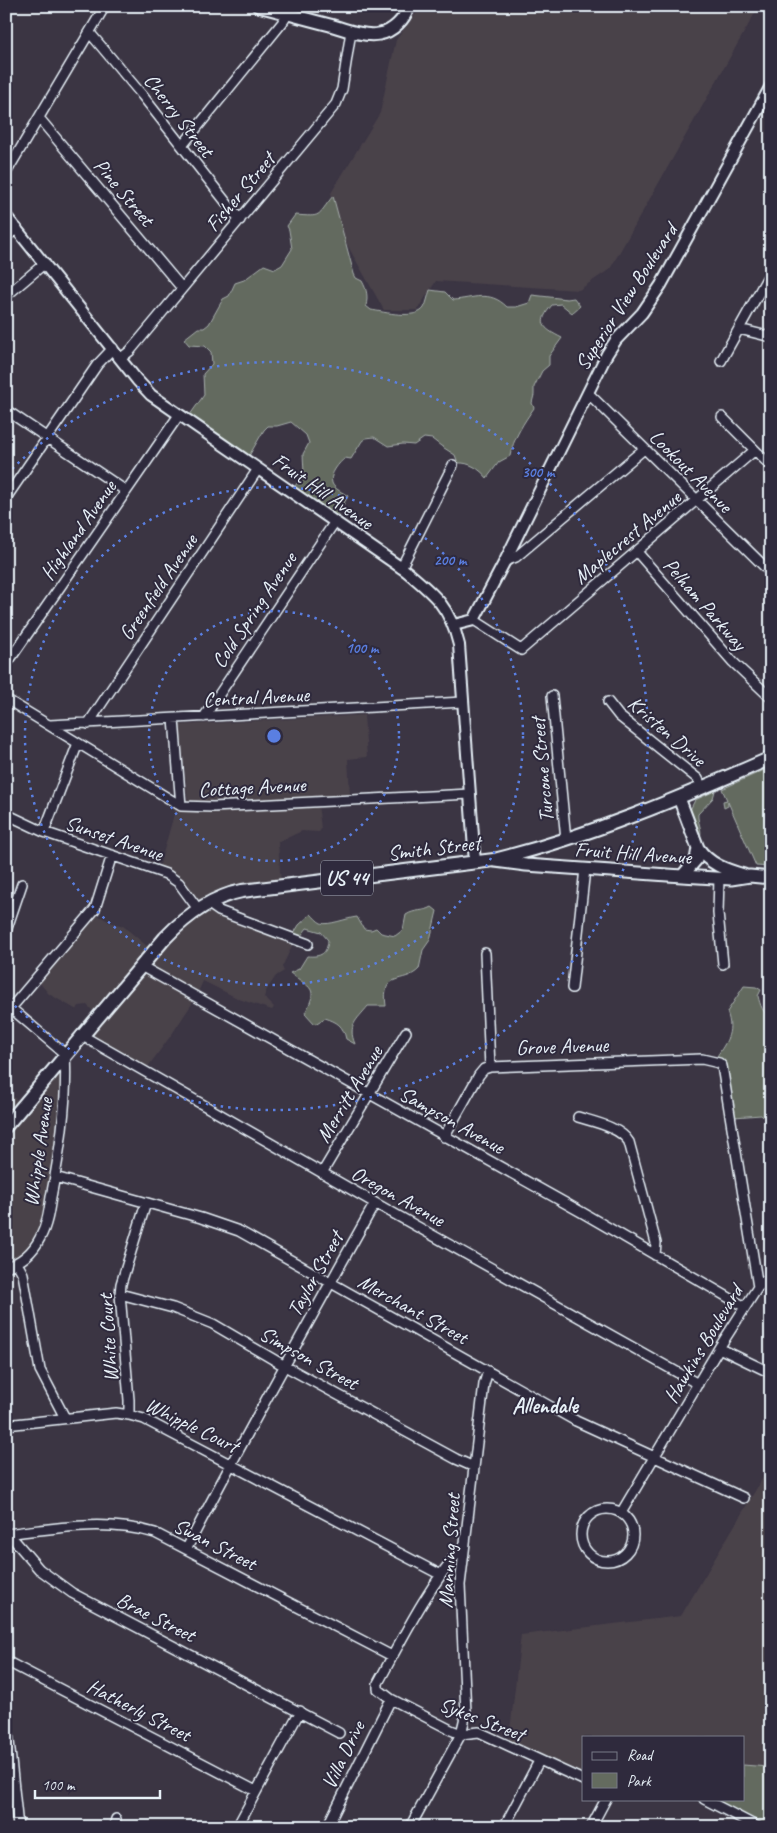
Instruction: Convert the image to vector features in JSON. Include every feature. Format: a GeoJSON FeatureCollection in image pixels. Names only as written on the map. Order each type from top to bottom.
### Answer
{"type":"FeatureCollection","features":[{"type":"Feature","properties":{"kind":"main road"},"geometry":{"type":"LineString","coordinates":[[258,6],[351,31],[380,34],[396,27],[409,6]]}},
{"type":"Feature","properties":{"kind":"main road","name":"Smith Street"},"geometry":{"type":"LineString","coordinates":[[6,1126],[141,966],[178,925],[203,906],[242,891],[494,860],[566,840],[679,798],[771,758]]}},
{"type":"Feature","properties":{"kind":"main road"},"geometry":{"type":"LineString","coordinates":[[679,798],[698,848],[707,859],[718,866],[750,876]]}},
{"type":"Feature","properties":{"kind":"main road"},"geometry":{"type":"LineString","coordinates":[[682,876],[696,860],[698,848]]}},
{"type":"Feature","properties":{"kind":"main road","name":"Fruit Hill Avenue"},"geometry":{"type":"LineString","coordinates":[[494,860],[682,876],[719,878],[750,876],[771,878]]}},
{"type":"Feature","properties":{"kind":"street"},"geometry":{"type":"LineString","coordinates":[[6,173],[105,6]]}},
{"type":"Feature","properties":{"kind":"street"},"geometry":{"type":"LineString","coordinates":[[182,146],[288,14]]}},
{"type":"Feature","properties":{"kind":"street","name":"Fisher Street"},"geometry":{"type":"LineString","coordinates":[[121,358],[130,351],[336,104],[342,89],[351,31]]}},
{"type":"Feature","properties":{"kind":"street","name":"Cherry Street"},"geometry":{"type":"LineString","coordinates":[[90,33],[142,95],[240,220]]}},
{"type":"Feature","properties":{"kind":"street","name":"Superior View Boulevard"},"geometry":{"type":"LineString","coordinates":[[474,620],[612,345],[642,313],[661,284],[771,86]]}},
{"type":"Feature","properties":{"kind":"street","name":"Pine Street"},"geometry":{"type":"LineString","coordinates":[[39,118],[182,287]]}},
{"type":"Feature","properties":{"kind":"street","name":"Fruit Hill Avenue"},"geometry":{"type":"LineString","coordinates":[[6,216],[151,395],[401,568],[433,593],[445,608],[454,625],[459,645],[475,863]]}},
{"type":"Feature","properties":{"kind":"street"},"geometry":{"type":"LineString","coordinates":[[6,237],[16,228]]}},
{"type":"Feature","properties":{"kind":"street"},"geometry":{"type":"LineString","coordinates":[[6,296],[45,263]]}},
{"type":"Feature","properties":{"kind":"street"},"geometry":{"type":"LineString","coordinates":[[721,362],[771,271]]}},
{"type":"Feature","properties":{"kind":"street"},"geometry":{"type":"LineString","coordinates":[[739,329],[771,337]]}},
{"type":"Feature","properties":{"kind":"street"},"geometry":{"type":"LineString","coordinates":[[6,498],[97,365],[113,348]]}},
{"type":"Feature","properties":{"kind":"street","name":"Lookout Avenue"},"geometry":{"type":"LineString","coordinates":[[588,393],[771,574]]}},
{"type":"Feature","properties":{"kind":"street"},"geometry":{"type":"LineString","coordinates":[[6,410],[126,491]]}},
{"type":"Feature","properties":{"kind":"street","name":"Highland Avenue"},"geometry":{"type":"LineString","coordinates":[[6,665],[179,415]]}},
{"type":"Feature","properties":{"kind":"street"},"geometry":{"type":"LineString","coordinates":[[722,417],[771,466]]}},
{"type":"Feature","properties":{"kind":"street"},"geometry":{"type":"LineString","coordinates":[[505,561],[516,556],[644,449]]}},
{"type":"Feature","properties":{"kind":"street","name":"Maplecrest Avenue"},"geometry":{"type":"LineString","coordinates":[[474,620],[521,650],[755,450]]}},
{"type":"Feature","properties":{"kind":"street"},"geometry":{"type":"LineString","coordinates":[[401,568],[453,465]]}},
{"type":"Feature","properties":{"kind":"street","name":"Greenfield Avenue"},"geometry":{"type":"LineString","coordinates":[[88,724],[258,469]]}},
{"type":"Feature","properties":{"kind":"street","name":"Cold Spring Avenue"},"geometry":{"type":"LineString","coordinates":[[204,718],[334,523]]}},
{"type":"Feature","properties":{"kind":"street","name":"Pelham Parkway"},"geometry":{"type":"LineString","coordinates":[[637,552],[733,662],[771,698]]}},
{"type":"Feature","properties":{"kind":"street"},"geometry":{"type":"LineString","coordinates":[[454,625],[474,620]]}},
{"type":"Feature","properties":{"kind":"street","name":"Turcone Street"},"geometry":{"type":"LineString","coordinates":[[552,696],[566,840]]}},
{"type":"Feature","properties":{"kind":"street","name":"Cottage Avenue"},"geometry":{"type":"LineString","coordinates":[[6,698],[181,806],[214,807],[470,794]]}},
{"type":"Feature","properties":{"kind":"street","name":"Central Avenue"},"geometry":{"type":"LineString","coordinates":[[50,726],[463,702]]}},
{"type":"Feature","properties":{"kind":"street","name":"Kristen Drive"},"geometry":{"type":"LineString","coordinates":[[608,702],[620,716],[698,779],[702,788]]}},
{"type":"Feature","properties":{"kind":"street"},"geometry":{"type":"LineString","coordinates":[[174,719],[181,806]]}},
{"type":"Feature","properties":{"kind":"street"},"geometry":{"type":"LineString","coordinates":[[44,832],[78,743]]}},
{"type":"Feature","properties":{"kind":"street","name":"Sunset Avenue"},"geometry":{"type":"LineString","coordinates":[[6,814],[44,832],[156,870],[173,878],[203,906]]}},
{"type":"Feature","properties":{"kind":"street"},"geometry":{"type":"LineString","coordinates":[[65,1054],[8,1006],[95,909],[112,855]]}},
{"type":"Feature","properties":{"kind":"street"},"geometry":{"type":"LineString","coordinates":[[572,988],[585,869]]}},
{"type":"Feature","properties":{"kind":"street"},"geometry":{"type":"LineString","coordinates":[[719,878],[718,913],[723,964]]}},
{"type":"Feature","properties":{"kind":"street"},"geometry":{"type":"LineString","coordinates":[[6,929],[22,884]]}},
{"type":"Feature","properties":{"kind":"street"},"geometry":{"type":"LineString","coordinates":[[203,906],[308,944]]}},
{"type":"Feature","properties":{"kind":"street"},"geometry":{"type":"LineString","coordinates":[[485,953],[490,1068]]}},
{"type":"Feature","properties":{"kind":"street","name":"Sampson Avenue"},"geometry":{"type":"LineString","coordinates":[[141,966],[745,1307]]}},
{"type":"Feature","properties":{"kind":"street","name":"Merritt Avenue"},"geometry":{"type":"LineString","coordinates":[[322,1173],[406,1032]]}},
{"type":"Feature","properties":{"kind":"street","name":"Oregon Avenue"},"geometry":{"type":"LineString","coordinates":[[81,1035],[374,1203],[698,1384]]}},
{"type":"Feature","properties":{"kind":"street","name":"Whipple Avenue"},"geometry":{"type":"LineString","coordinates":[[6,1267],[17,1263],[32,1250],[44,1230],[55,1177],[61,1131],[66,1069],[65,1054]]}},
{"type":"Feature","properties":{"kind":"street","name":"Grove Avenue"},"geometry":{"type":"LineString","coordinates":[[444,1136],[484,1069],[702,1058],[719,1063]]}},
{"type":"Feature","properties":{"kind":"street","name":"Hawkins Boulevard"},"geometry":{"type":"LineString","coordinates":[[620,1513],[758,1287],[724,1073],[719,1063]]}},
{"type":"Feature","properties":{"kind":"street"},"geometry":{"type":"LineString","coordinates":[[578,1116],[624,1135],[629,1142],[656,1243],[655,1255]]}},
{"type":"Feature","properties":{"kind":"street","name":"Merchant Street"},"geometry":{"type":"LineString","coordinates":[[55,1177],[201,1218],[239,1231],[576,1421],[744,1498]]}},
{"type":"Feature","properties":{"kind":"street","name":"White Court"},"geometry":{"type":"LineString","coordinates":[[128,1414],[129,1400],[120,1294],[124,1274],[146,1203]]}},
{"type":"Feature","properties":{"kind":"street","name":"Taylor Street"},"geometry":{"type":"LineString","coordinates":[[187,1548],[230,1463],[374,1203]]}},
{"type":"Feature","properties":{"kind":"street"},"geometry":{"type":"LineString","coordinates":[[17,1263],[23,1274],[40,1370],[65,1418]]}},
{"type":"Feature","properties":{"kind":"street"},"geometry":{"type":"LineString","coordinates":[[758,1287],[771,1276]]}},
{"type":"Feature","properties":{"kind":"street","name":"Simpson Street"},"geometry":{"type":"LineString","coordinates":[[120,1294],[189,1314],[213,1324],[284,1365],[474,1467]]}},
{"type":"Feature","properties":{"kind":"street"},"geometry":{"type":"LineString","coordinates":[[719,1348],[771,1373]]}},
{"type":"Feature","properties":{"kind":"street","name":"Manning Street"},"geometry":{"type":"LineString","coordinates":[[410,1827],[461,1734],[466,1713],[460,1585],[484,1384],[488,1371]]}},
{"type":"Feature","properties":{"kind":"street","name":"Whipple Court"},"geometry":{"type":"LineString","coordinates":[[6,1425],[116,1413],[128,1414],[153,1423],[441,1575]]}},
{"type":"Feature","properties":{"kind":"street"},"geometry":{"type":"LineString","coordinates":[[608,1509],[620,1513],[630,1522],[633,1535],[630,1548],[626,1554],[614,1560],[607,1561],[594,1558],[589,1554],[582,1542],[585,1522],[594,1513],[601,1510],[608,1509]]}},
{"type":"Feature","properties":{"kind":"street","name":"Swan Street"},"geometry":{"type":"LineString","coordinates":[[8,1534],[80,1526],[108,1525],[139,1528],[155,1532],[392,1656]]}},
{"type":"Feature","properties":{"kind":"street","name":"Brae Street"},"geometry":{"type":"LineString","coordinates":[[8,1534],[39,1569],[72,1593],[339,1732]]}},
{"type":"Feature","properties":{"kind":"street"},"geometry":{"type":"LineString","coordinates":[[392,1656],[441,1575],[465,1544]]}},
{"type":"Feature","properties":{"kind":"street","name":"Sykes Street"},"geometry":{"type":"LineString","coordinates":[[392,1656],[377,1686],[379,1691],[391,1699],[461,1734],[479,1732],[582,1780]]}},
{"type":"Feature","properties":{"kind":"street","name":"Hatherly Street"},"geometry":{"type":"LineString","coordinates":[[6,1661],[256,1791]]}},
{"type":"Feature","properties":{"kind":"street","name":"Villa Drive"},"geometry":{"type":"LineString","coordinates":[[327,1827],[391,1699]]}},
{"type":"Feature","properties":{"kind":"street"},"geometry":{"type":"LineString","coordinates":[[236,1827],[300,1711]]}},
{"type":"Feature","properties":{"kind":"street"},"geometry":{"type":"LineString","coordinates":[[6,1712],[18,1827]]}},
{"type":"Feature","properties":{"kind":"street"},"geometry":{"type":"LineString","coordinates":[[504,1827],[539,1761]]}},
{"type":"Feature","properties":{"kind":"street"},"geometry":{"type":"LineString","coordinates":[[591,1827],[605,1800]]}},
{"type":"Feature","properties":{"kind":"street"},"geometry":{"type":"LineString","coordinates":[[706,1800],[758,1827]]}},
{"type":"Feature","properties":{"kind":"shaded area"},"geometry":{"type":"Polygon","coordinates":[[[420,6],[759,6],[610,269],[579,290],[436,281],[417,310],[384,310],[345,241],[331,193],[380,113],[396,40],[420,6]]]}},
{"type":"Feature","properties":{"kind":"shaded area"},"geometry":{"type":"Polygon","coordinates":[[[364,715],[367,757],[348,759],[350,796],[204,804],[188,803],[180,725],[364,715]]]}},
{"type":"Feature","properties":{"kind":"shaded area"},"geometry":{"type":"Polygon","coordinates":[[[318,804],[321,829],[319,832],[302,831],[278,842],[281,886],[209,906],[290,937],[292,946],[282,967],[284,971],[276,976],[264,997],[274,1007],[272,1010],[239,999],[203,981],[195,999],[144,1072],[84,1038],[99,1017],[87,1005],[79,1006],[77,1010],[49,994],[38,981],[94,913],[110,922],[123,926],[154,952],[197,913],[188,893],[158,872],[176,807],[318,804]]]}},
{"type":"Feature","properties":{"kind":"shaded area"},"geometry":{"type":"Polygon","coordinates":[[[64,1060],[58,1180],[30,1258],[22,1265],[6,1272],[6,1091],[22,1104],[64,1060]]]}},
{"type":"Feature","properties":{"kind":"shaded area"},"geometry":{"type":"Polygon","coordinates":[[[771,1464],[771,1763],[768,1767],[744,1765],[744,1736],[582,1736],[582,1774],[509,1740],[521,1635],[681,1616],[771,1464]]]}},
{"type":"Feature","properties":{"kind":"green space"},"geometry":{"type":"Polygon","coordinates":[[[333,196],[354,274],[364,284],[367,293],[366,306],[371,310],[399,314],[420,312],[426,304],[430,290],[445,292],[453,300],[481,296],[494,298],[507,307],[516,307],[529,303],[532,295],[574,298],[580,306],[572,313],[561,304],[552,305],[544,316],[543,321],[546,328],[562,338],[549,356],[549,365],[542,371],[534,387],[532,403],[534,408],[516,437],[510,456],[499,462],[487,478],[474,467],[458,463],[455,455],[432,439],[424,438],[414,445],[388,446],[374,437],[366,438],[362,441],[351,459],[345,458],[333,472],[331,480],[333,485],[348,496],[334,521],[291,492],[304,473],[303,454],[309,443],[306,435],[291,422],[277,426],[268,426],[246,461],[187,419],[204,395],[203,374],[212,364],[211,352],[205,346],[189,345],[184,339],[198,328],[204,328],[209,324],[223,299],[229,296],[235,283],[244,280],[264,265],[275,269],[282,265],[292,249],[287,226],[295,215],[310,216],[318,214],[333,196]]]}},
{"type":"Feature","properties":{"kind":"green space"},"geometry":{"type":"Polygon","coordinates":[[[771,767],[771,867],[756,866],[728,802],[728,806],[724,808],[723,801],[727,800],[722,789],[771,767]]]}},
{"type":"Feature","properties":{"kind":"green space"},"geometry":{"type":"Polygon","coordinates":[[[715,791],[713,798],[698,814],[700,837],[690,810],[695,800],[715,791]]]}},
{"type":"Feature","properties":{"kind":"green space"},"geometry":{"type":"Polygon","coordinates":[[[432,907],[437,911],[430,940],[423,950],[419,969],[413,974],[390,983],[385,995],[386,1006],[368,1006],[354,1023],[352,1032],[355,1044],[346,1039],[341,1027],[333,1021],[325,1018],[315,1024],[305,1013],[312,998],[311,989],[290,973],[299,969],[307,956],[322,954],[326,949],[328,940],[321,932],[307,928],[300,937],[291,938],[299,925],[311,914],[324,924],[357,917],[364,929],[371,930],[376,928],[381,933],[395,936],[403,930],[406,915],[432,907]]]}},
{"type":"Feature","properties":{"kind":"green space"},"geometry":{"type":"Polygon","coordinates":[[[744,986],[756,987],[761,990],[758,996],[760,1003],[764,1011],[771,1018],[771,1124],[761,1115],[734,1117],[725,1071],[714,1061],[728,1038],[730,1026],[727,1012],[744,986]]]}},
{"type":"Feature","properties":{"kind":"green space"},"geometry":{"type":"Polygon","coordinates":[[[771,1763],[771,1827],[766,1827],[724,1806],[716,1800],[744,1800],[744,1765],[768,1767],[771,1763]]]}},
{"type":"Feature","properties":{"kind":"district","name":"Allendale"},"geometry":{"type":"Point","coordinates":[545,1406]}}]}
